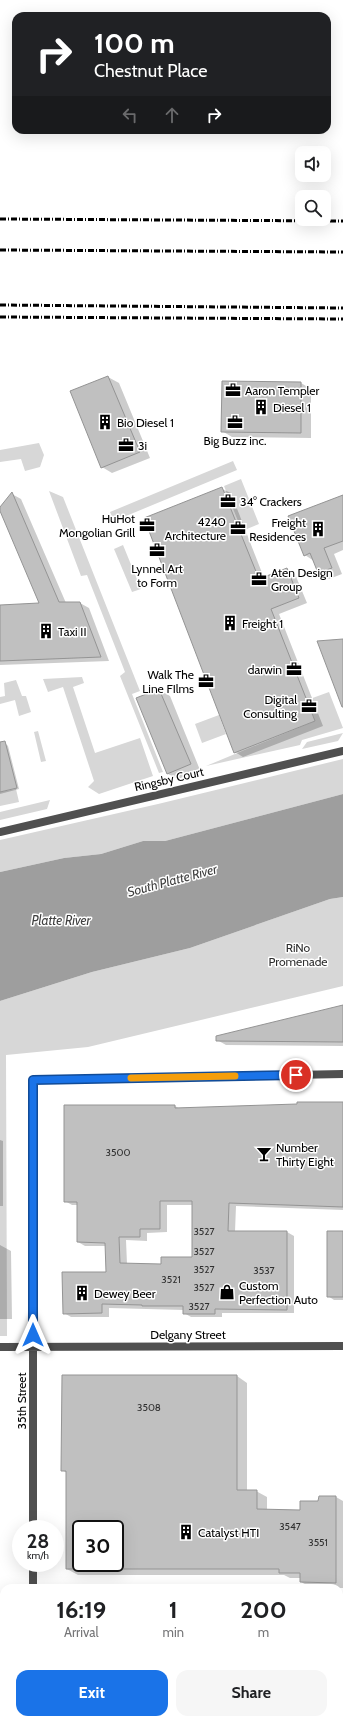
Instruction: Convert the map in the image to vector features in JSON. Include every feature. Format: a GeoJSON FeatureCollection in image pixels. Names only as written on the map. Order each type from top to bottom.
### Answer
{"type":"FeatureCollection","features":[{"type":"Feature","properties":{"kind":"street","name":"Ringsby Court"},"geometry":{"type":"LineString","coordinates":[[0,832],[343,751]]}},
{"type":"Feature","properties":{"kind":"street","name":"35th Street"},"geometry":{"type":"LineString","coordinates":[[33,1520],[33,1080],[343,1074]]}},
{"type":"Feature","properties":{"kind":"street","name":"Delgany Street"},"geometry":{"type":"LineString","coordinates":[[0,1347],[343,1346]]}},
{"type":"Feature","properties":{"kind":"street"},"geometry":{"type":"LineString","coordinates":[[33,1572],[33,1584]]}},
{"type":"Feature","properties":{"kind":"green space"},"geometry":{"type":"Polygon","coordinates":[[[39,443],[44,455],[40,467],[25,471],[21,459],[0,462],[0,450],[39,443]]]}},
{"type":"Feature","properties":{"kind":"green space"},"geometry":{"type":"Polygon","coordinates":[[[233,461],[237,470],[114,521],[110,512],[233,461]]]}},
{"type":"Feature","properties":{"kind":"green space"},"geometry":{"type":"Polygon","coordinates":[[[241,479],[259,524],[242,531],[224,486],[241,479]]]}},
{"type":"Feature","properties":{"kind":"green space"},"geometry":{"type":"Polygon","coordinates":[[[49,491],[63,497],[140,691],[132,694],[163,772],[159,773],[120,676],[125,672],[87,575],[81,576],[49,491]]]}},
{"type":"Feature","properties":{"kind":"green space"},"geometry":{"type":"Polygon","coordinates":[[[123,545],[141,589],[132,592],[114,549],[123,545]]]}},
{"type":"Feature","properties":{"kind":"green space"},"geometry":{"type":"Polygon","coordinates":[[[82,677],[84,683],[73,687],[95,753],[140,738],[153,776],[99,794],[88,787],[94,781],[63,687],[48,692],[43,679],[82,677]]]}},
{"type":"Feature","properties":{"kind":"green space"},"geometry":{"type":"Polygon","coordinates":[[[16,680],[22,696],[26,696],[31,712],[19,716],[15,700],[0,704],[0,697],[5,696],[4,683],[16,680]]]}},
{"type":"Feature","properties":{"kind":"green space"},"geometry":{"type":"Polygon","coordinates":[[[329,692],[343,728],[302,740],[300,745],[206,766],[315,721],[307,700],[329,692]]]}},
{"type":"Feature","properties":{"kind":"green space"},"geometry":{"type":"Polygon","coordinates":[[[219,715],[226,734],[202,743],[195,724],[219,715]]]}},
{"type":"Feature","properties":{"kind":"green space"},"geometry":{"type":"Polygon","coordinates":[[[38,731],[46,761],[41,762],[34,732],[38,731]]]}},
{"type":"Feature","properties":{"kind":"green space"},"geometry":{"type":"Polygon","coordinates":[[[343,733],[338,741],[302,749],[307,742],[343,733]]]}},
{"type":"Feature","properties":{"kind":"green space"},"geometry":{"type":"Polygon","coordinates":[[[343,759],[343,794],[165,841],[143,841],[101,854],[64,858],[0,872],[0,840],[158,804],[343,759]]]}},
{"type":"Feature","properties":{"kind":"green space"},"geometry":{"type":"Polygon","coordinates":[[[16,789],[19,802],[0,806],[0,792],[16,789]]]}},
{"type":"Feature","properties":{"kind":"green space"},"geometry":{"type":"Polygon","coordinates":[[[50,800],[47,809],[0,820],[0,812],[50,800]]]}},
{"type":"Feature","properties":{"kind":"green space","name":"RiNo Promenade"},"geometry":{"type":"Polygon","coordinates":[[[343,897],[343,986],[88,1047],[6,1055],[7,1336],[0,1336],[0,1001],[92,972],[190,948],[330,899],[343,897]]]}},
{"type":"Feature","properties":{"kind":"water","name":"Platte River"},"geometry":{"type":"Polygon","coordinates":[[[343,794],[343,897],[330,899],[190,948],[92,972],[0,1001],[0,872],[64,858],[101,854],[143,841],[165,841],[343,794]]]}},
{"type":"Feature","properties":{"kind":"building","name":"Bio Diesel 1"},"geometry":{"type":"Polygon","coordinates":[[[108,376],[140,452],[101,468],[70,391],[108,376]]]}},
{"type":"Feature","properties":{"kind":"building","name":"Diesel 1"},"geometry":{"type":"Polygon","coordinates":[[[222,381],[301,382],[301,433],[221,432],[222,381]]]}},
{"type":"Feature","properties":{"kind":"building","name":"Freight 1"},"geometry":{"type":"Polygon","coordinates":[[[222,487],[259,579],[287,568],[299,598],[271,609],[315,721],[234,753],[144,518],[222,487]]]}},
{"type":"Feature","properties":{"kind":"building","name":"Taxi II"},"geometry":{"type":"Polygon","coordinates":[[[12,492],[59,602],[80,602],[101,657],[0,661],[0,605],[39,603],[0,511],[0,507],[12,492]]]}},
{"type":"Feature","properties":{"kind":"building","name":"Freight Residences"},"geometry":{"type":"Polygon","coordinates":[[[343,495],[343,541],[324,548],[332,568],[318,573],[310,553],[304,556],[288,516],[343,495]]]}},
{"type":"Feature","properties":{"kind":"building"},"geometry":{"type":"Polygon","coordinates":[[[343,639],[343,707],[342,707],[317,641],[343,639]]]}},
{"type":"Feature","properties":{"kind":"building"},"geometry":{"type":"Polygon","coordinates":[[[159,689],[191,764],[167,774],[136,698],[159,689]]]}},
{"type":"Feature","properties":{"kind":"building"},"geometry":{"type":"Polygon","coordinates":[[[5,741],[17,788],[0,792],[0,742],[5,741]]]}},
{"type":"Feature","properties":{"kind":"building"},"geometry":{"type":"Polygon","coordinates":[[[343,1005],[343,1042],[216,1041],[216,1036],[343,1005]]]}},
{"type":"Feature","properties":{"kind":"building"},"geometry":{"type":"Polygon","coordinates":[[[297,1102],[343,1102],[343,1207],[229,1203],[228,1231],[287,1231],[287,1310],[215,1309],[215,1314],[183,1314],[183,1306],[102,1304],[102,1313],[63,1314],[62,1272],[106,1272],[105,1243],[77,1242],[77,1202],[64,1202],[64,1105],[175,1105],[175,1108],[297,1104],[297,1102]],[[160,1201],[160,1229],[140,1229],[140,1237],[119,1237],[120,1263],[161,1264],[161,1257],[192,1257],[192,1201],[160,1201]]]}},
{"type":"Feature","properties":{"kind":"building"},"geometry":{"type":"Polygon","coordinates":[[[327,1231],[343,1231],[343,1297],[327,1297],[327,1231]]]}},
{"type":"Feature","properties":{"kind":"building"},"geometry":{"type":"Polygon","coordinates":[[[62,1375],[237,1375],[237,1490],[257,1490],[257,1509],[300,1510],[300,1501],[318,1501],[319,1496],[336,1496],[336,1583],[300,1582],[300,1573],[279,1573],[279,1569],[124,1569],[124,1520],[72,1520],[72,1569],[66,1569],[66,1471],[61,1471],[62,1375]]]}},
{"type":"Feature","properties":{"kind":"railway"},"geometry":{"type":"LineString","coordinates":[[0,219],[343,221]]}},
{"type":"Feature","properties":{"kind":"railway"},"geometry":{"type":"LineString","coordinates":[[0,250],[343,252]]}},
{"type":"Feature","properties":{"kind":"railway"},"geometry":{"type":"LineString","coordinates":[[0,305],[343,308]]}},
{"type":"Feature","properties":{"kind":"railway"},"geometry":{"type":"LineString","coordinates":[[0,317],[343,319]]}},
{"type":"Feature","properties":{"kind":"slow traffic"},"geometry":{"type":"LineString","coordinates":[[131,1078],[235,1076]]}},
{"type":"Feature","properties":{"kind":"place","name":"Aaron Templer"},"geometry":{"type":"Point","coordinates":[233,390]}},
{"type":"Feature","properties":{"kind":"place","name":"Diesel 1"},"geometry":{"type":"Point","coordinates":[261,407]}},
{"type":"Feature","properties":{"kind":"place","name":"Bio Diesel 1"},"geometry":{"type":"Point","coordinates":[105,422]}},
{"type":"Feature","properties":{"kind":"place","name":"Big Buzz inc."},"geometry":{"type":"Point","coordinates":[235,422]}},
{"type":"Feature","properties":{"kind":"place","name":"3i"},"geometry":{"type":"Point","coordinates":[126,445]}},
{"type":"Feature","properties":{"kind":"place","name":"34° Crackers"},"geometry":{"type":"Point","coordinates":[228,501]}},
{"type":"Feature","properties":{"kind":"place","name":"HuHot Mongolian Grill"},"geometry":{"type":"Point","coordinates":[147,525]}},
{"type":"Feature","properties":{"kind":"place","name":"4240 Architecture"},"geometry":{"type":"Point","coordinates":[238,528]}},
{"type":"Feature","properties":{"kind":"place","name":"Freight Residences"},"geometry":{"type":"Point","coordinates":[318,529]}},
{"type":"Feature","properties":{"kind":"place","name":"Lynnel Art to Form"},"geometry":{"type":"Point","coordinates":[157,550]}},
{"type":"Feature","properties":{"kind":"place","name":"Aten Design Group"},"geometry":{"type":"Point","coordinates":[259,579]}},
{"type":"Feature","properties":{"kind":"place","name":"Freight 1"},"geometry":{"type":"Point","coordinates":[230,623]}},
{"type":"Feature","properties":{"kind":"place","name":"Taxi II"},"geometry":{"type":"Point","coordinates":[46,631]}},
{"type":"Feature","properties":{"kind":"place","name":"darwin"},"geometry":{"type":"Point","coordinates":[294,669]}},
{"type":"Feature","properties":{"kind":"place","name":"Walk The Line FIlms"},"geometry":{"type":"Point","coordinates":[206,681]}},
{"type":"Feature","properties":{"kind":"place","name":"Digital Consulting"},"geometry":{"type":"Point","coordinates":[309,706]}},
{"type":"Feature","properties":{"kind":"place","name":"Number Thirty Eight"},"geometry":{"type":"Point","coordinates":[264,1154]}},
{"type":"Feature","properties":{"kind":"place","name":"Custom Perfection Auto"},"geometry":{"type":"Point","coordinates":[227,1292]}},
{"type":"Feature","properties":{"kind":"place","name":"Dewey Beer"},"geometry":{"type":"Point","coordinates":[82,1293]}},
{"type":"Feature","properties":{"kind":"place","name":"Catalyst HTI"},"geometry":{"type":"Point","coordinates":[186,1532]}},
{"type":"Feature","properties":{"kind":"route"},"geometry":{"type":"LineString","coordinates":[[33,1335],[33,1080],[296,1075]]}},
{"type":"Feature","properties":{"kind":"water label","name":"South Platte River"},"geometry":{"type":"Point","coordinates":[172,880]}}]}
